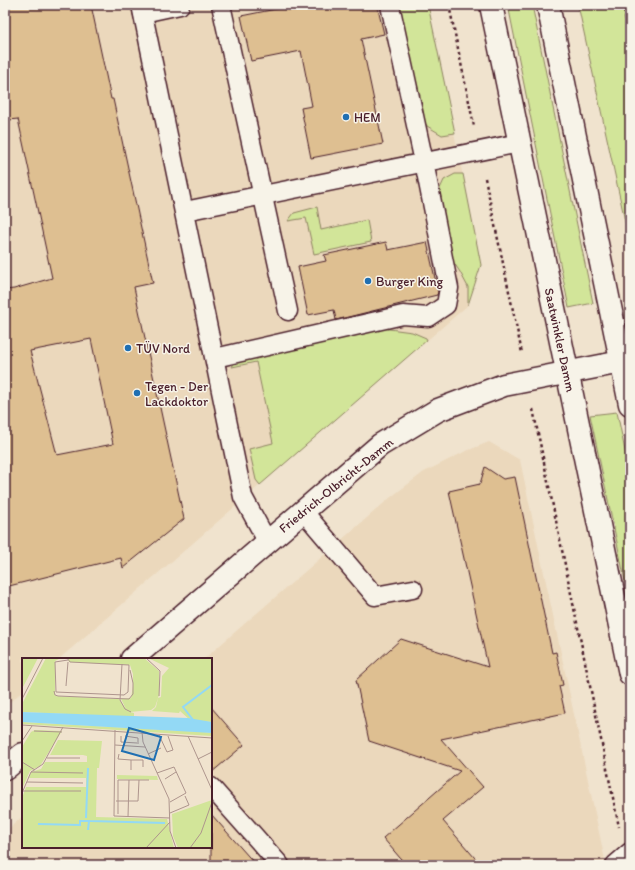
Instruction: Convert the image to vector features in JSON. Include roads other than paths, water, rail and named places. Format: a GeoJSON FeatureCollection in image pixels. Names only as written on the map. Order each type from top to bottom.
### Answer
{"type":"FeatureCollection","features":[{"type":"Feature","properties":{"kind":"main road","name":"Saatwinkler Damm"},"geometry":{"type":"LineString","coordinates":[[491,5],[630,674]]}},
{"type":"Feature","properties":{"kind":"main road"},"geometry":{"type":"LineString","coordinates":[[548,5],[630,404]]}},
{"type":"Feature","properties":{"kind":"main road","name":"Friedrich-Olbricht-Damm"},"geometry":{"type":"LineString","coordinates":[[133,658],[380,445],[438,410],[504,385],[621,362]]}},
{"type":"Feature","properties":{"kind":"main road"},"geometry":{"type":"LineString","coordinates":[[5,769],[22,755]]}},
{"type":"Feature","properties":{"kind":"lane"},"geometry":{"type":"LineString","coordinates":[[180,5],[142,9],[244,497],[267,541]]}},
{"type":"Feature","properties":{"kind":"lane"},"geometry":{"type":"LineString","coordinates":[[222,5],[288,311]]}},
{"type":"Feature","properties":{"kind":"lane"},"geometry":{"type":"LineString","coordinates":[[215,358],[403,315],[428,317],[446,305],[449,288],[424,162],[390,5]]}},
{"type":"Feature","properties":{"kind":"lane"},"geometry":{"type":"LineString","coordinates":[[185,211],[262,194],[519,143]]}},
{"type":"Feature","properties":{"kind":"lane"},"geometry":{"type":"LineString","coordinates":[[303,511],[375,596],[413,589]]}},
{"type":"Feature","properties":{"kind":"lane"},"geometry":{"type":"LineString","coordinates":[[212,787],[280,865]]}},
{"type":"Feature","properties":{"kind":"place","name":"HEM"},"geometry":{"type":"Point","coordinates":[346,117]}},
{"type":"Feature","properties":{"kind":"place","name":"Burger King"},"geometry":{"type":"Point","coordinates":[368,281]}},
{"type":"Feature","properties":{"kind":"place","name":"TÜV Nord"},"geometry":{"type":"Point","coordinates":[128,348]}},
{"type":"Feature","properties":{"kind":"place","name":"Tegen - Der Lackdoktor"},"geometry":{"type":"Point","coordinates":[137,393]}}]}
